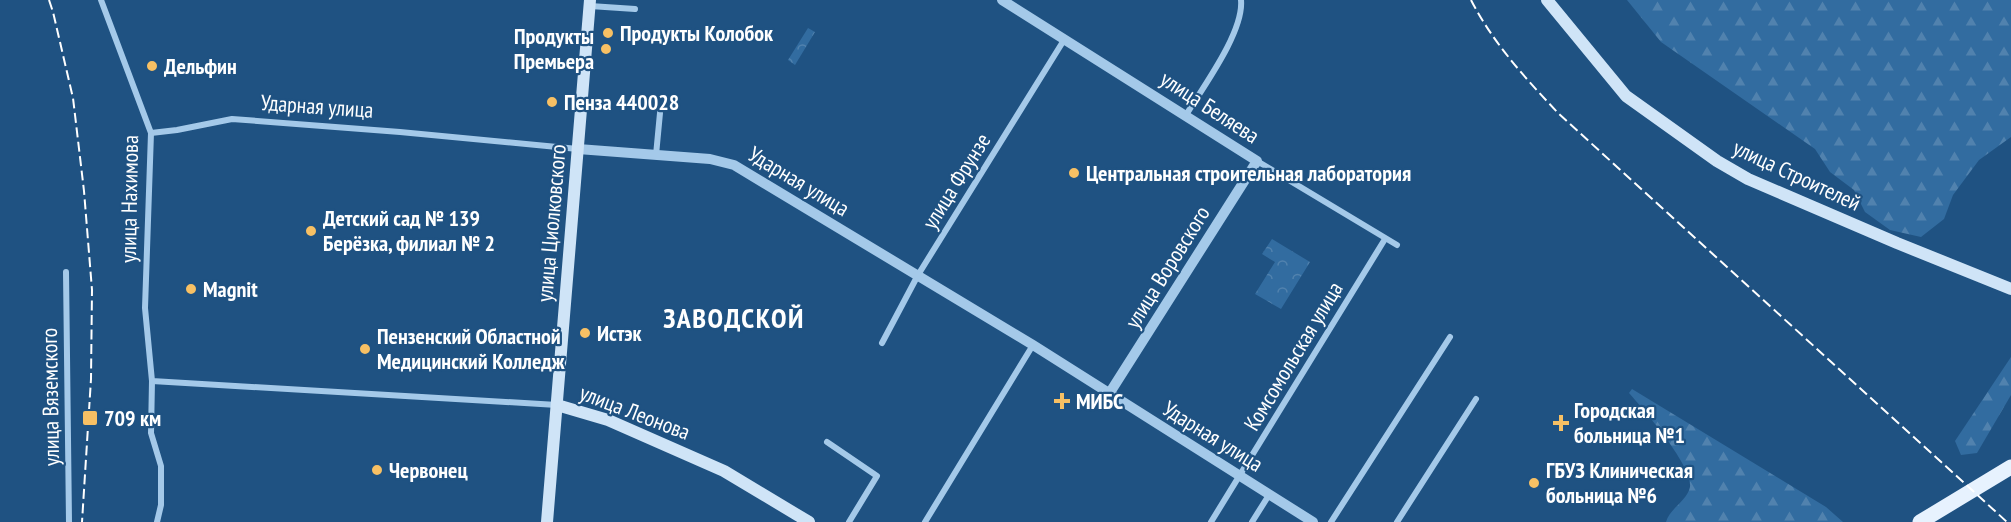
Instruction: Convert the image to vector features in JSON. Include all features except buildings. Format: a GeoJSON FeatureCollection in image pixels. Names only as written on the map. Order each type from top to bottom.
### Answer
{"type":"FeatureCollection","features":[{"type":"Feature","properties":{"kind":"main road","name":"улица Строителей"},"geometry":{"type":"LineString","coordinates":[[1547,0],[1626,96],[1717,161],[1749,179],[2011,289]]}},
{"type":"Feature","properties":{"kind":"main road","name":"улица Циолковского"},"geometry":{"type":"LineString","coordinates":[[547,522],[590,3]]}},
{"type":"Feature","properties":{"kind":"main road","name":"улица Леонова"},"geometry":{"type":"LineString","coordinates":[[557,405],[608,420],[724,471],[809,522]]}},
{"type":"Feature","properties":{"kind":"main road"},"geometry":{"type":"LineString","coordinates":[[1920,522],[2011,467]]}},
{"type":"Feature","properties":{"kind":"street","name":"улица Нахимова"},"geometry":{"type":"LineString","coordinates":[[101,0],[135,96],[151,133],[145,308],[152,381]]}},
{"type":"Feature","properties":{"kind":"street","name":"улица Беляева"},"geometry":{"type":"LineString","coordinates":[[1002,0],[1257,161],[1397,245]]}},
{"type":"Feature","properties":{"kind":"street"},"geometry":{"type":"LineString","coordinates":[[1186,115],[1235,32],[1242,9],[1241,0]]}},
{"type":"Feature","properties":{"kind":"street"},"geometry":{"type":"LineString","coordinates":[[590,3],[635,9]]}},
{"type":"Feature","properties":{"kind":"street","name":"улица Фрунзе"},"geometry":{"type":"LineString","coordinates":[[882,344],[918,275],[1064,40]]}},
{"type":"Feature","properties":{"kind":"street"},"geometry":{"type":"LineString","coordinates":[[656,156],[660,113]]}},
{"type":"Feature","properties":{"kind":"street","name":"Ударная улица"},"geometry":{"type":"LineString","coordinates":[[151,133],[232,119],[710,159],[734,165],[1033,345],[1313,522]]}},
{"type":"Feature","properties":{"kind":"street","name":"улица Воровского"},"geometry":{"type":"LineString","coordinates":[[1109,394],[1257,161]]}},
{"type":"Feature","properties":{"kind":"street","name":"Комсомольская улица"},"geometry":{"type":"LineString","coordinates":[[1211,522],[1385,239]]}},
{"type":"Feature","properties":{"kind":"street","name":"улица Вяземского"},"geometry":{"type":"LineString","coordinates":[[66,272],[69,522]]}},
{"type":"Feature","properties":{"kind":"street"},"geometry":{"type":"LineString","coordinates":[[1330,522],[1450,337]]}},
{"type":"Feature","properties":{"kind":"street"},"geometry":{"type":"LineString","coordinates":[[926,522],[1033,345]]}},
{"type":"Feature","properties":{"kind":"street"},"geometry":{"type":"LineString","coordinates":[[152,381],[150,393],[152,433],[161,466],[161,505],[158,522]]}},
{"type":"Feature","properties":{"kind":"street","name":"улица Леонова"},"geometry":{"type":"LineString","coordinates":[[152,381],[557,405]]}},
{"type":"Feature","properties":{"kind":"street"},"geometry":{"type":"LineString","coordinates":[[1397,522],[1476,399]]}},
{"type":"Feature","properties":{"kind":"street"},"geometry":{"type":"LineString","coordinates":[[827,442],[877,476],[849,522]]}},
{"type":"Feature","properties":{"kind":"street"},"geometry":{"type":"LineString","coordinates":[[1252,522],[1269,495]]}},
{"type":"Feature","properties":{"kind":"green space"},"geometry":{"type":"Polygon","coordinates":[[[1627,0],[2011,0],[2011,137],[1979,160],[1953,195],[1944,219],[1921,237],[1890,230],[1865,212],[1854,190],[1830,172],[1815,149],[1661,42],[1627,0]]]}},
{"type":"Feature","properties":{"kind":"green space"},"geometry":{"type":"Polygon","coordinates":[[[808,28],[815,32],[795,65],[788,60],[808,28]]]}},
{"type":"Feature","properties":{"kind":"green space"},"geometry":{"type":"Polygon","coordinates":[[[1272,239],[1310,262],[1281,309],[1255,294],[1275,262],[1262,254],[1272,239]]]}},
{"type":"Feature","properties":{"kind":"green space"},"geometry":{"type":"Polygon","coordinates":[[[2011,357],[2011,395],[1977,453],[1961,455],[1955,441],[2011,357]]]}},
{"type":"Feature","properties":{"kind":"green space"},"geometry":{"type":"Polygon","coordinates":[[[1632,389],[1826,507],[1843,522],[1666,522],[1688,492],[1689,478],[1676,452],[1629,393],[1632,389]]]}},
{"type":"Feature","properties":{"kind":"railway"},"geometry":{"type":"LineString","coordinates":[[49,0],[73,98],[92,290],[91,379],[82,522]]}},
{"type":"Feature","properties":{"kind":"railway"},"geometry":{"type":"LineString","coordinates":[[1471,0],[1500,46],[1559,114],[2007,522]]}},
{"type":"Feature","properties":{"kind":"place","name":"Продукты Колобок"},"geometry":{"type":"Point","coordinates":[608,33]}},
{"type":"Feature","properties":{"kind":"place","name":"Продукты Премьера"},"geometry":{"type":"Point","coordinates":[606,49]}},
{"type":"Feature","properties":{"kind":"place","name":"Дельфин"},"geometry":{"type":"Point","coordinates":[152,66]}},
{"type":"Feature","properties":{"kind":"place","name":"Пенза 440028"},"geometry":{"type":"Point","coordinates":[552,102]}},
{"type":"Feature","properties":{"kind":"place","name":"Центральная строительная лаборатория"},"geometry":{"type":"Point","coordinates":[1074,173]}},
{"type":"Feature","properties":{"kind":"place","name":"Детский сад № 139 Берёзка, филиал № 2"},"geometry":{"type":"Point","coordinates":[311,231]}},
{"type":"Feature","properties":{"kind":"place","name":"Magnit"},"geometry":{"type":"Point","coordinates":[191,289]}},
{"type":"Feature","properties":{"kind":"place","name":"Истэк"},"geometry":{"type":"Point","coordinates":[585,333]}},
{"type":"Feature","properties":{"kind":"place","name":"Пензенский Областной Медицинский Колледж"},"geometry":{"type":"Point","coordinates":[365,349]}},
{"type":"Feature","properties":{"kind":"place","name":"МИБС"},"geometry":{"type":"Point","coordinates":[1062,401]}},
{"type":"Feature","properties":{"kind":"place","name":"709 км"},"geometry":{"type":"Point","coordinates":[90,418]}},
{"type":"Feature","properties":{"kind":"place","name":"Городская больница №1"},"geometry":{"type":"Point","coordinates":[1561,423]}},
{"type":"Feature","properties":{"kind":"place","name":"Червонец"},"geometry":{"type":"Point","coordinates":[377,470]}},
{"type":"Feature","properties":{"kind":"place","name":"ГБУЗ Клиническая больница №6"},"geometry":{"type":"Point","coordinates":[1534,483]}},
{"type":"Feature","properties":{"kind":"district","name":"ЗАВОДСКОЙ"},"geometry":{"type":"Point","coordinates":[734,318]}}]}
